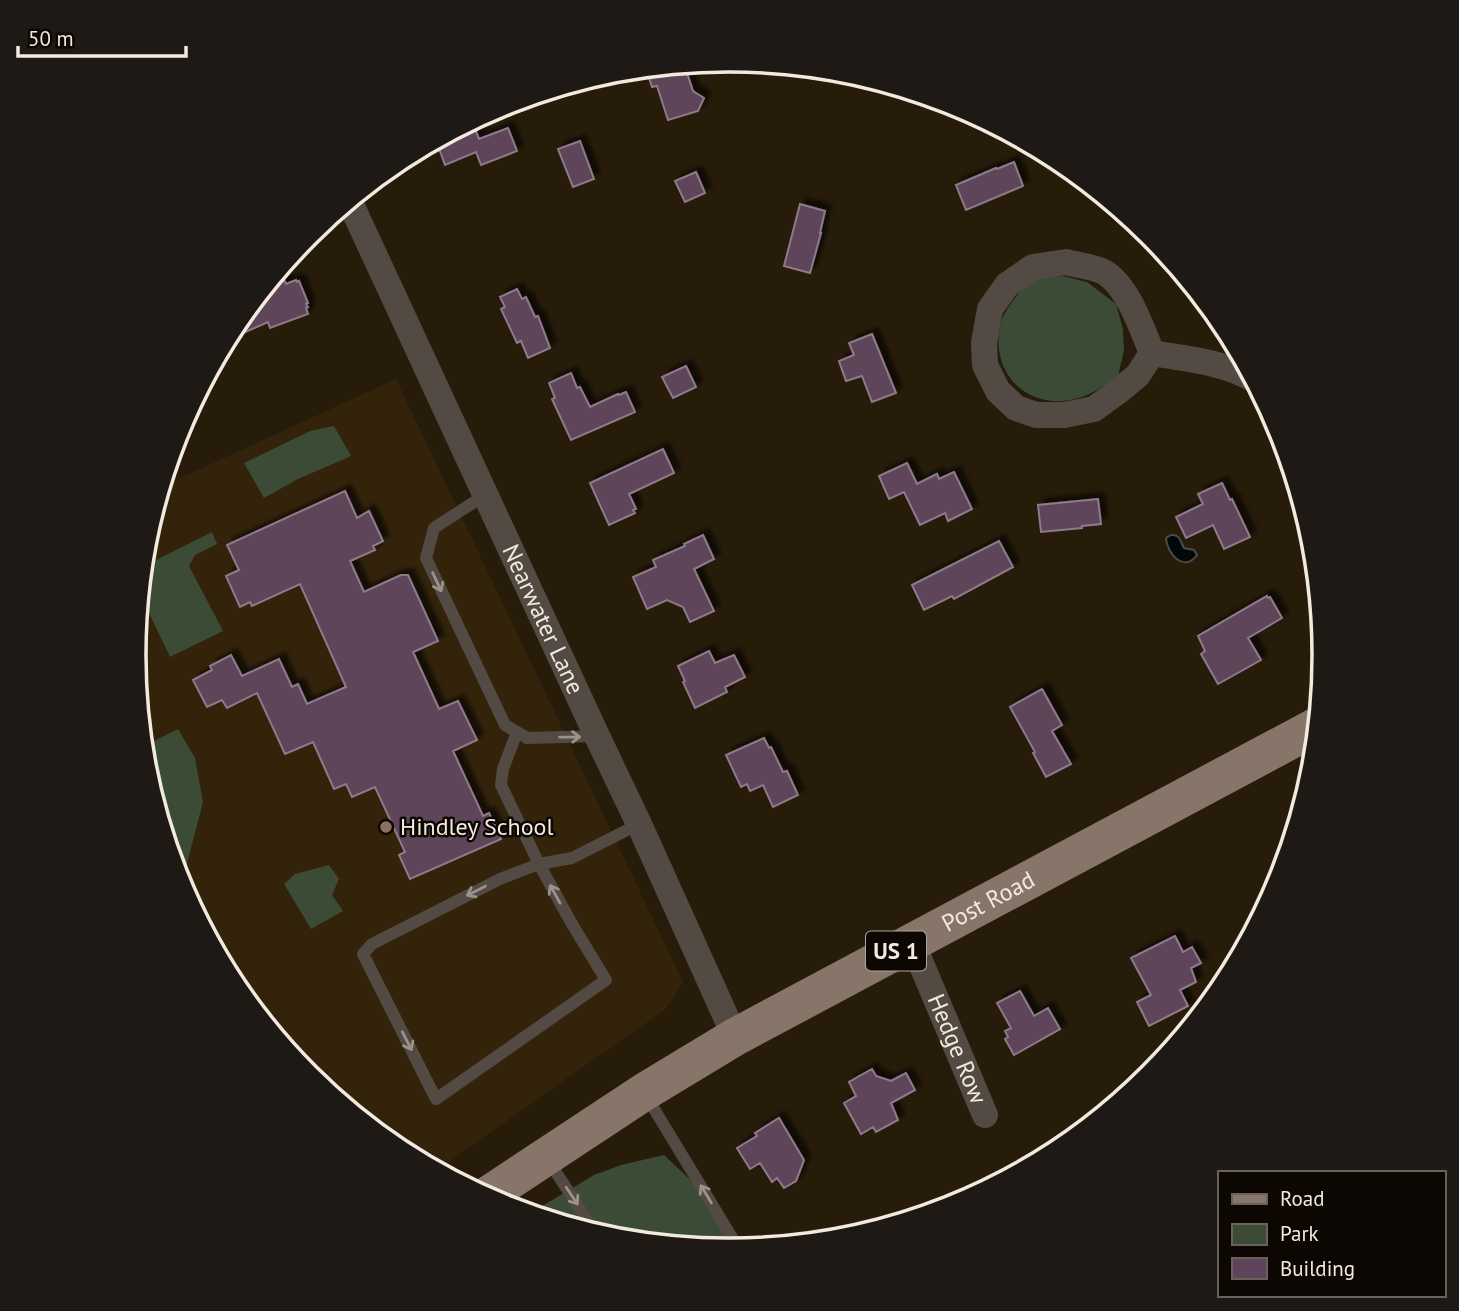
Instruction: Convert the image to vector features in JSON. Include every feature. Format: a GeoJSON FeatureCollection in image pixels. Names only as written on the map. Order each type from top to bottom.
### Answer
{"type":"FeatureCollection","features":[{"type":"Feature","properties":{"kind":"main road","name":"Post Road"},"geometry":{"type":"LineString","coordinates":[[495,1190],[644,1092],[735,1037],[1308,731]]}},
{"type":"Feature","properties":{"kind":"street","name":"Nearwater Lane"},"geometry":{"type":"LineString","coordinates":[[353,210],[735,1037]]}},
{"type":"Feature","properties":{"kind":"street"},"geometry":{"type":"LineString","coordinates":[[1066,262],[1104,272],[1122,289],[1135,312],[1152,354],[1138,375],[1094,409],[1064,415],[1036,415],[1016,408],[998,391],[985,365],[984,343],[990,309],[1007,285],[1033,267],[1066,262]]}},
{"type":"Feature","properties":{"kind":"street"},"geometry":{"type":"LineString","coordinates":[[1152,354],[1239,371]]}},
{"type":"Feature","properties":{"kind":"street","name":"Hedge Row"},"geometry":{"type":"LineString","coordinates":[[912,942],[985,1115]]}},
{"type":"Feature","properties":{"kind":"lane"},"geometry":{"type":"LineString","coordinates":[[485,495],[434,528],[426,558],[505,726],[527,738],[597,736]]}},
{"type":"Feature","properties":{"kind":"lane"},"geometry":{"type":"LineString","coordinates":[[517,732],[503,769],[501,785],[539,864],[606,980],[436,1099],[363,954],[372,944],[500,879],[539,864],[572,858],[639,824]]}},
{"type":"Feature","properties":{"kind":"lane"},"geometry":{"type":"LineString","coordinates":[[644,1092],[731,1239]]}},
{"type":"Feature","properties":{"kind":"lane"},"geometry":{"type":"LineString","coordinates":[[546,1156],[588,1221]]}},
{"type":"Feature","properties":{"kind":"shaded area","name":"Hindley School"},"geometry":{"type":"Polygon","coordinates":[[[396,379],[683,982],[666,1009],[444,1164],[374,1119],[317,1068],[291,1040],[244,980],[206,914],[190,879],[166,807],[157,769],[147,694],[147,617],[151,579],[157,542],[173,482],[396,379]]]}},
{"type":"Feature","properties":{"kind":"shaded area"},"geometry":{"type":"Polygon","coordinates":[[[1171,535],[1178,537],[1184,548],[1194,550],[1197,555],[1187,562],[1177,559],[1167,544],[1166,538],[1171,535]]]}},
{"type":"Feature","properties":{"kind":"green space"},"geometry":{"type":"Polygon","coordinates":[[[1063,276],[1087,282],[1116,304],[1123,329],[1124,350],[1118,376],[1083,396],[1052,401],[1023,391],[1012,380],[999,353],[999,336],[1003,316],[1025,287],[1039,278],[1063,276]]]}},
{"type":"Feature","properties":{"kind":"green space"},"geometry":{"type":"Polygon","coordinates":[[[334,426],[351,456],[298,479],[264,498],[244,463],[310,431],[334,426]]]}},
{"type":"Feature","properties":{"kind":"green space"},"geometry":{"type":"Polygon","coordinates":[[[212,532],[217,544],[195,555],[189,566],[223,631],[170,657],[148,610],[154,561],[212,532]]]}},
{"type":"Feature","properties":{"kind":"green space"},"geometry":{"type":"Polygon","coordinates":[[[178,729],[195,758],[203,802],[186,867],[166,807],[153,742],[178,729]]]}},
{"type":"Feature","properties":{"kind":"green space"},"geometry":{"type":"Polygon","coordinates":[[[329,865],[339,879],[332,895],[343,911],[311,929],[284,884],[295,874],[329,865]]]}},
{"type":"Feature","properties":{"kind":"green space"},"geometry":{"type":"Polygon","coordinates":[[[664,1155],[699,1188],[733,1239],[691,1238],[616,1228],[540,1207],[594,1175],[621,1165],[664,1155]]]}},
{"type":"Feature","properties":{"kind":"building"},"geometry":{"type":"Polygon","coordinates":[[[687,73],[693,91],[704,98],[698,111],[668,120],[657,86],[652,87],[649,78],[687,73]]]}},
{"type":"Feature","properties":{"kind":"building"},"geometry":{"type":"Polygon","coordinates":[[[508,128],[517,151],[481,165],[476,152],[445,165],[439,149],[475,130],[479,139],[508,128]]]}},
{"type":"Feature","properties":{"kind":"building"},"geometry":{"type":"Polygon","coordinates":[[[580,141],[594,179],[573,187],[558,149],[580,141]]]}},
{"type":"Feature","properties":{"kind":"building"},"geometry":{"type":"Polygon","coordinates":[[[1014,162],[1023,186],[966,210],[956,185],[1014,162]]]}},
{"type":"Feature","properties":{"kind":"building"},"geometry":{"type":"Polygon","coordinates":[[[696,172],[705,193],[685,202],[675,181],[696,172]]]}},
{"type":"Feature","properties":{"kind":"building"},"geometry":{"type":"Polygon","coordinates":[[[800,204],[825,211],[810,273],[784,266],[800,204]]]}},
{"type":"Feature","properties":{"kind":"building"},"geometry":{"type":"Polygon","coordinates":[[[284,279],[286,284],[299,281],[308,303],[308,314],[270,328],[268,322],[243,333],[284,279]]]}},
{"type":"Feature","properties":{"kind":"building"},"geometry":{"type":"Polygon","coordinates":[[[517,289],[522,299],[526,297],[535,317],[538,316],[550,348],[528,358],[521,341],[517,343],[501,309],[505,307],[500,297],[517,289]]]}},
{"type":"Feature","properties":{"kind":"building"},"geometry":{"type":"Polygon","coordinates":[[[872,334],[896,393],[872,402],[862,376],[846,381],[839,361],[854,355],[849,343],[872,334]]]}},
{"type":"Feature","properties":{"kind":"building"},"geometry":{"type":"Polygon","coordinates":[[[686,366],[696,387],[673,398],[662,377],[686,366]]]}},
{"type":"Feature","properties":{"kind":"building"},"geometry":{"type":"Polygon","coordinates":[[[571,373],[590,407],[626,392],[635,412],[571,440],[552,399],[555,398],[549,383],[571,373]]]}},
{"type":"Feature","properties":{"kind":"building"},"geometry":{"type":"Polygon","coordinates":[[[663,449],[674,473],[629,494],[636,509],[633,510],[635,513],[609,525],[590,483],[663,449]]]}},
{"type":"Feature","properties":{"kind":"building"},"geometry":{"type":"Polygon","coordinates":[[[907,463],[917,484],[937,474],[939,479],[954,472],[972,509],[948,521],[945,513],[920,525],[904,492],[889,499],[879,476],[907,463]]]}},
{"type":"Feature","properties":{"kind":"building"},"geometry":{"type":"Polygon","coordinates":[[[1222,483],[1250,537],[1224,549],[1213,525],[1186,538],[1176,517],[1203,504],[1198,494],[1222,483]]]}},
{"type":"Feature","properties":{"kind":"building"},"geometry":{"type":"Polygon","coordinates":[[[345,491],[357,518],[369,511],[383,541],[373,546],[375,550],[350,561],[364,592],[401,575],[408,575],[438,641],[413,652],[439,709],[458,701],[477,740],[453,751],[483,816],[489,813],[501,839],[410,879],[399,855],[405,852],[375,787],[352,797],[346,784],[334,789],[313,742],[285,754],[257,693],[227,708],[222,700],[207,707],[193,680],[212,670],[210,666],[231,655],[242,676],[279,659],[292,687],[298,684],[307,704],[346,687],[300,584],[252,606],[250,602],[240,607],[226,576],[239,570],[227,545],[345,491]]]}},
{"type":"Feature","properties":{"kind":"building"},"geometry":{"type":"Polygon","coordinates":[[[1098,499],[1101,524],[1041,532],[1038,505],[1098,499]]]}},
{"type":"Feature","properties":{"kind":"building"},"geometry":{"type":"Polygon","coordinates":[[[703,535],[714,559],[694,569],[714,611],[690,622],[683,607],[667,600],[647,609],[633,577],[656,567],[653,560],[703,535]]]}},
{"type":"Feature","properties":{"kind":"building"},"geometry":{"type":"Polygon","coordinates":[[[999,541],[1013,567],[954,599],[952,596],[924,610],[912,585],[999,541]]]}},
{"type":"Feature","properties":{"kind":"building"},"geometry":{"type":"Polygon","coordinates":[[[1267,596],[1282,618],[1248,638],[1261,660],[1218,684],[1201,654],[1205,651],[1198,636],[1267,596]]]}},
{"type":"Feature","properties":{"kind":"building"},"geometry":{"type":"Polygon","coordinates":[[[709,651],[715,663],[734,655],[745,677],[725,687],[727,692],[695,708],[678,666],[709,651]]]}},
{"type":"Feature","properties":{"kind":"building"},"geometry":{"type":"Polygon","coordinates":[[[1042,689],[1062,725],[1052,731],[1071,764],[1046,777],[1010,707],[1042,689]]]}},
{"type":"Feature","properties":{"kind":"building"},"geometry":{"type":"Polygon","coordinates":[[[764,738],[783,772],[787,771],[798,795],[773,807],[763,785],[750,791],[747,784],[741,787],[726,755],[764,738]]]}},
{"type":"Feature","properties":{"kind":"building"},"geometry":{"type":"Polygon","coordinates":[[[1175,936],[1183,952],[1192,947],[1201,963],[1191,968],[1196,982],[1180,990],[1188,1006],[1149,1026],[1137,1002],[1151,995],[1131,958],[1175,936]]]}},
{"type":"Feature","properties":{"kind":"building"},"geometry":{"type":"Polygon","coordinates":[[[1020,991],[1034,1016],[1048,1008],[1060,1029],[1014,1055],[1005,1039],[1008,1037],[1005,1031],[1011,1028],[997,1003],[1020,991]]]}},
{"type":"Feature","properties":{"kind":"building"},"geometry":{"type":"Polygon","coordinates":[[[872,1069],[876,1076],[891,1081],[906,1073],[915,1090],[891,1103],[898,1120],[876,1132],[873,1127],[861,1134],[844,1103],[856,1096],[849,1082],[872,1069]]]}},
{"type":"Feature","properties":{"kind":"building"},"geometry":{"type":"Polygon","coordinates":[[[779,1118],[804,1160],[796,1181],[784,1188],[777,1178],[772,1182],[760,1163],[750,1169],[737,1148],[779,1118]]]}},
{"type":"Feature","properties":{"kind":"place","name":"Hindley School"},"geometry":{"type":"Point","coordinates":[386,827]}}]}
